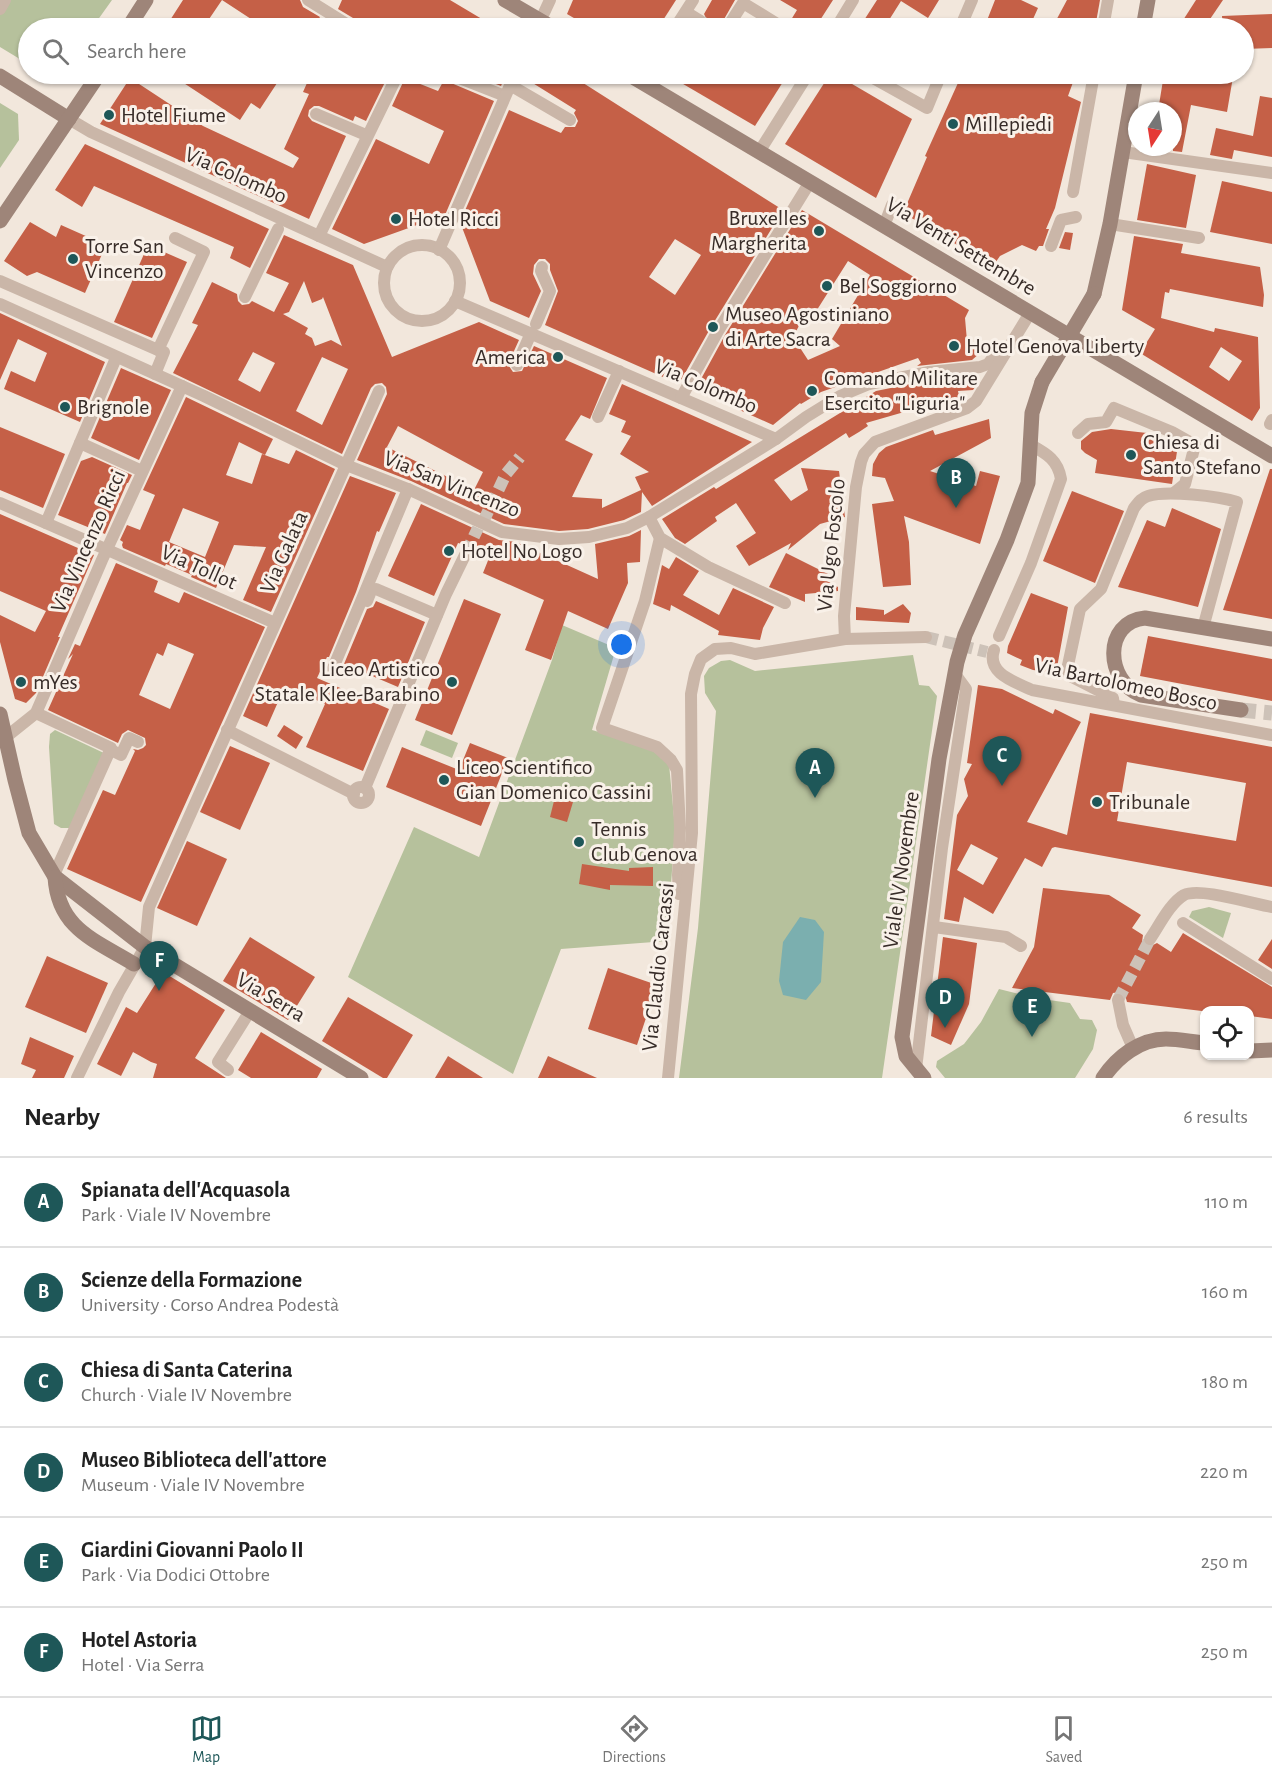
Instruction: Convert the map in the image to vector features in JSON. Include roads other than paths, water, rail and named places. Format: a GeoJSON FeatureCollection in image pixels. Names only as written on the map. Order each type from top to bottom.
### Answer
{"type":"FeatureCollection","features":[{"type":"Feature","properties":{"kind":"street"},"geometry":{"type":"LineString","coordinates":[[0,9],[5,0]]}},
{"type":"Feature","properties":{"kind":"street"},"geometry":{"type":"LineString","coordinates":[[134,18],[146,0]]}},
{"type":"Feature","properties":{"kind":"street"},"geometry":{"type":"LineString","coordinates":[[308,0],[336,18]]}},
{"type":"Feature","properties":{"kind":"street"},"geometry":{"type":"LineString","coordinates":[[506,0],[532,18]]}},
{"type":"Feature","properties":{"kind":"street"},"geometry":{"type":"LineString","coordinates":[[545,18],[550,0]]}},
{"type":"Feature","properties":{"kind":"street"},"geometry":{"type":"LineString","coordinates":[[682,18],[693,0]]}},
{"type":"Feature","properties":{"kind":"street"},"geometry":{"type":"LineString","coordinates":[[842,18],[853,0]]}},
{"type":"Feature","properties":{"kind":"street"},"geometry":{"type":"LineString","coordinates":[[964,18],[972,0]]}},
{"type":"Feature","properties":{"kind":"street"},"geometry":{"type":"LineString","coordinates":[[1105,18],[1108,0]]}},
{"type":"Feature","properties":{"kind":"street"},"geometry":{"type":"LineString","coordinates":[[1145,18],[1148,0]]}},
{"type":"Feature","properties":{"kind":"street"},"geometry":{"type":"LineString","coordinates":[[734,18],[743,3],[766,18]]}},
{"type":"Feature","properties":{"kind":"street"},"geometry":{"type":"LineString","coordinates":[[686,12],[696,18]]}},
{"type":"Feature","properties":{"kind":"street"},"geometry":{"type":"LineString","coordinates":[[0,76],[69,119]]}},
{"type":"Feature","properties":{"kind":"street"},"geometry":{"type":"LineString","coordinates":[[0,221],[92,84]]}},
{"type":"Feature","properties":{"kind":"street"},"geometry":{"type":"LineString","coordinates":[[319,236],[366,135],[393,84]]}},
{"type":"Feature","properties":{"kind":"street"},"geometry":{"type":"LineString","coordinates":[[474,84],[500,94]]}},
{"type":"Feature","properties":{"kind":"street"},"geometry":{"type":"LineString","coordinates":[[439,250],[511,84]]}},
{"type":"Feature","properties":{"kind":"street"},"geometry":{"type":"LineString","coordinates":[[520,84],[570,120]]}},
{"type":"Feature","properties":{"kind":"street","name":"Via Venti Settembre"},"geometry":{"type":"LineString","coordinates":[[654,84],[759,152],[1272,456]]}},
{"type":"Feature","properties":{"kind":"street"},"geometry":{"type":"LineString","coordinates":[[759,152],[802,84]]}},
{"type":"Feature","properties":{"kind":"street"},"geometry":{"type":"LineString","coordinates":[[884,84],[927,108],[937,84]]}},
{"type":"Feature","properties":{"kind":"street"},"geometry":{"type":"LineString","coordinates":[[1072,192],[1092,84]]}},
{"type":"Feature","properties":{"kind":"street"},"geometry":{"type":"LineString","coordinates":[[958,661],[1028,483],[1032,413],[1042,382],[1094,294],[1110,224],[1134,84]]}},
{"type":"Feature","properties":{"kind":"street"},"geometry":{"type":"LineString","coordinates":[[316,114],[366,135]]}},
{"type":"Feature","properties":{"kind":"street","name":"Via Colombo"},"geometry":{"type":"LineString","coordinates":[[69,119],[91,132],[387,267]]}},
{"type":"Feature","properties":{"kind":"street"},"geometry":{"type":"LineString","coordinates":[[1123,152],[1272,173]]}},
{"type":"Feature","properties":{"kind":"street"},"geometry":{"type":"LineString","coordinates":[[681,398],[718,331],[810,182]]}},
{"type":"Feature","properties":{"kind":"street"},"geometry":{"type":"LineString","coordinates":[[884,226],[892,205]]}},
{"type":"Feature","properties":{"kind":"street","name":"Via Venti Settembre"},"geometry":{"type":"LineString","coordinates":[[1051,246],[1061,220],[1076,217]]}},
{"type":"Feature","properties":{"kind":"street"},"geometry":{"type":"LineString","coordinates":[[1110,224],[1199,238]]}},
{"type":"Feature","properties":{"kind":"street","name":"Via Colombo"},"geometry":{"type":"LineString","coordinates":[[245,297],[278,229]]}},
{"type":"Feature","properties":{"kind":"street"},"geometry":{"type":"LineString","coordinates":[[158,350],[204,252],[175,238]]}},
{"type":"Feature","properties":{"kind":"street"},"geometry":{"type":"LineString","coordinates":[[419,246],[439,250],[451,259],[457,269],[459,291],[455,302],[438,318],[426,321],[403,316],[394,310],[388,301],[384,279],[387,267],[395,255],[410,248],[419,246]]}},
{"type":"Feature","properties":{"kind":"street"},"geometry":{"type":"LineString","coordinates":[[517,365],[550,291],[541,271],[542,267]]}},
{"type":"Feature","properties":{"kind":"street"},"geometry":{"type":"LineString","coordinates":[[0,281],[164,352],[155,374]]}},
{"type":"Feature","properties":{"kind":"street","name":"Via Colombo"},"geometry":{"type":"LineString","coordinates":[[455,302],[534,328],[619,371],[776,439]]}},
{"type":"Feature","properties":{"kind":"street","name":"Via San Vincenzo"},"geometry":{"type":"LineString","coordinates":[[0,304],[182,386],[346,465],[408,489],[479,524],[502,532],[560,539],[627,528],[649,517],[776,439],[832,401],[869,384],[928,372],[980,367],[1000,354],[1030,313]]}},
{"type":"Feature","properties":{"kind":"street","name":"Via Ugo Foscolo"},"geometry":{"type":"LineString","coordinates":[[845,639],[844,616],[856,487],[864,454],[875,442],[967,408],[976,401],[1000,354]]}},
{"type":"Feature","properties":{"kind":"street"},"geometry":{"type":"LineString","coordinates":[[46,523],[116,358]]}},
{"type":"Feature","properties":{"kind":"street","name":"Via Colombo"},"geometry":{"type":"LineString","coordinates":[[598,417],[619,371]]}},
{"type":"Feature","properties":{"kind":"street","name":"Via Vincenzo Ricci"},"geometry":{"type":"LineString","coordinates":[[36,713],[106,550],[182,386]]}},
{"type":"Feature","properties":{"kind":"street","name":"Via Galata"},"geometry":{"type":"LineString","coordinates":[[151,951],[149,907],[379,391]]}},
{"type":"Feature","properties":{"kind":"street"},"geometry":{"type":"LineString","coordinates":[[1078,433],[1088,424],[1106,422],[1114,408],[1172,432],[1196,445],[1185,484],[1174,493]]}},
{"type":"Feature","properties":{"kind":"street"},"geometry":{"type":"LineString","coordinates":[[80,444],[142,471]]}},
{"type":"Feature","properties":{"kind":"street"},"geometry":{"type":"LineString","coordinates":[[999,636],[1031,563],[1061,479],[1059,468],[1047,454],[1031,445]]}},
{"type":"Feature","properties":{"kind":"street"},"geometry":{"type":"LineString","coordinates":[[331,673],[408,489]]}},
{"type":"Feature","properties":{"kind":"street"},"geometry":{"type":"LineString","coordinates":[[1119,706],[1113,698],[1070,676],[1067,670],[1080,609],[1101,589],[1134,508],[1149,495],[1174,493],[1238,502],[1203,628]]}},
{"type":"Feature","properties":{"kind":"street","name":"Via Tollot"},"geometry":{"type":"LineString","coordinates":[[0,503],[275,623]]}},
{"type":"Feature","properties":{"kind":"street"},"geometry":{"type":"LineString","coordinates":[[649,517],[660,538],[708,567],[785,603]]}},
{"type":"Feature","properties":{"kind":"street"},"geometry":{"type":"LineString","coordinates":[[660,538],[645,601],[602,728],[657,747],[671,760],[677,770],[680,828],[679,894]]}},
{"type":"Feature","properties":{"kind":"street"},"geometry":{"type":"LineString","coordinates":[[227,730],[359,791],[466,553]]}},
{"type":"Feature","properties":{"kind":"street"},"geometry":{"type":"LineString","coordinates":[[345,637],[350,639],[374,589],[437,615]]}},
{"type":"Feature","properties":{"kind":"street"},"geometry":{"type":"LineString","coordinates":[[1241,710],[1141,695],[1131,691],[1124,685],[1116,671],[1113,654],[1122,630],[1133,621],[1144,618],[1272,639]]}},
{"type":"Feature","properties":{"kind":"street","name":"Via Claudio Carcassi"},"geometry":{"type":"LineString","coordinates":[[668,1078],[692,832],[690,715],[695,674],[701,659],[715,649],[731,648],[755,654],[845,639],[926,637]]}},
{"type":"Feature","properties":{"kind":"street","name":"Via Bartolomeo Bosco"},"geometry":{"type":"LineString","coordinates":[[991,652],[992,662],[998,673],[1032,690],[1272,735]]}},
{"type":"Feature","properties":{"kind":"street","name":"Viale IV Novembre"},"geometry":{"type":"LineString","coordinates":[[920,1074],[942,848],[966,689],[958,661]]}},
{"type":"Feature","properties":{"kind":"street","name":"Viale IV Novembre"},"geometry":{"type":"LineString","coordinates":[[920,1074],[906,1056],[902,1037],[939,759],[958,661]]}},
{"type":"Feature","properties":{"kind":"street"},"geometry":{"type":"LineString","coordinates":[[6,736],[36,713],[110,747],[111,750],[121,755],[129,738],[138,742]]}},
{"type":"Feature","properties":{"kind":"street"},"geometry":{"type":"LineString","coordinates":[[0,714],[29,833],[54,876],[56,895],[65,914],[79,930],[134,964]]}},
{"type":"Feature","properties":{"kind":"street"},"geometry":{"type":"LineString","coordinates":[[54,876],[111,750]]}},
{"type":"Feature","properties":{"kind":"street","name":"Via Serra"},"geometry":{"type":"LineString","coordinates":[[54,876],[151,951],[361,1078]]}},
{"type":"Feature","properties":{"kind":"street"},"geometry":{"type":"LineString","coordinates":[[1150,939],[1176,902],[1190,893],[1272,907]]}},
{"type":"Feature","properties":{"kind":"street"},"geometry":{"type":"LineString","coordinates":[[1182,923],[1272,979]]}},
{"type":"Feature","properties":{"kind":"street"},"geometry":{"type":"LineString","coordinates":[[933,927],[1006,937],[1021,946]]}},
{"type":"Feature","properties":{"kind":"street"},"geometry":{"type":"LineString","coordinates":[[104,946],[151,951]]}},
{"type":"Feature","properties":{"kind":"street"},"geometry":{"type":"LineString","coordinates":[[77,1078],[134,964],[151,951]]}},
{"type":"Feature","properties":{"kind":"street"},"geometry":{"type":"LineString","coordinates":[[1118,1000],[1122,1025],[1133,1048]]}},
{"type":"Feature","properties":{"kind":"street"},"geometry":{"type":"LineString","coordinates":[[228,1070],[218,1062],[250,1011]]}},
{"type":"Feature","properties":{"kind":"street"},"geometry":{"type":"LineString","coordinates":[[1103,1078],[1114,1063],[1133,1048],[1149,1042],[1166,1039],[1200,1043]]}},
{"type":"Feature","properties":{"kind":"street"},"geometry":{"type":"LineString","coordinates":[[1254,1051],[1272,1050]]}},
{"type":"Feature","properties":{"kind":"water"},"geometry":{"type":"Polygon","coordinates":[[[800,917],[815,920],[824,932],[821,982],[806,1000],[783,995],[779,981],[783,942],[800,917]]]}},
{"type":"Feature","properties":{"kind":"tunnel"},"geometry":{"type":"LineString","coordinates":[[483,522],[506,474],[520,457]]}},
{"type":"Feature","properties":{"kind":"tunnel"},"geometry":{"type":"LineString","coordinates":[[466,553],[478,528]]}},
{"type":"Feature","properties":{"kind":"tunnel"},"geometry":{"type":"LineString","coordinates":[[926,637],[987,652]]}},
{"type":"Feature","properties":{"kind":"tunnel"},"geometry":{"type":"LineString","coordinates":[[1241,710],[1272,713]]}},
{"type":"Feature","properties":{"kind":"tunnel"},"geometry":{"type":"LineString","coordinates":[[1118,1000],[1150,939]]}},
{"type":"Feature","properties":{"kind":"place","name":"Hotel Fiume"},"geometry":{"type":"Point","coordinates":[109,115]}},
{"type":"Feature","properties":{"kind":"place","name":"Millepiedi"},"geometry":{"type":"Point","coordinates":[953,124]}},
{"type":"Feature","properties":{"kind":"place","name":"Hotel Ricci"},"geometry":{"type":"Point","coordinates":[396,219]}},
{"type":"Feature","properties":{"kind":"place","name":"Bruxelles Margherita"},"geometry":{"type":"Point","coordinates":[819,231]}},
{"type":"Feature","properties":{"kind":"place","name":"Torre San Vincenzo"},"geometry":{"type":"Point","coordinates":[73,259]}},
{"type":"Feature","properties":{"kind":"place","name":"Bel Soggiorno"},"geometry":{"type":"Point","coordinates":[827,286]}},
{"type":"Feature","properties":{"kind":"place","name":"Museo Agostiniano di Arte Sacra"},"geometry":{"type":"Point","coordinates":[713,327]}},
{"type":"Feature","properties":{"kind":"place","name":"Hotel Genova Liberty"},"geometry":{"type":"Point","coordinates":[954,346]}},
{"type":"Feature","properties":{"kind":"place","name":"America"},"geometry":{"type":"Point","coordinates":[558,357]}},
{"type":"Feature","properties":{"kind":"place","name":"Comando Militare Esercito \"Liguria\""},"geometry":{"type":"Point","coordinates":[812,391]}},
{"type":"Feature","properties":{"kind":"place","name":"Brignole"},"geometry":{"type":"Point","coordinates":[65,407]}},
{"type":"Feature","properties":{"kind":"place","name":"Chiesa di Santo Stefano"},"geometry":{"type":"Point","coordinates":[1131,455]}},
{"type":"Feature","properties":{"kind":"place","name":"Scienze della Formazione"},"geometry":{"type":"Point","coordinates":[956,508]}},
{"type":"Feature","properties":{"kind":"place","name":"Hotel No Logo"},"geometry":{"type":"Point","coordinates":[449,551]}},
{"type":"Feature","properties":{"kind":"place","name":"mYes"},"geometry":{"type":"Point","coordinates":[21,682]}},
{"type":"Feature","properties":{"kind":"place","name":"Liceo Artistico Statale Klee-Barabino"},"geometry":{"type":"Point","coordinates":[452,682]}},
{"type":"Feature","properties":{"kind":"place","name":"Liceo Scientifico Gian Domenico Cassini"},"geometry":{"type":"Point","coordinates":[444,780]}},
{"type":"Feature","properties":{"kind":"place","name":"Chiesa di Santa Caterina"},"geometry":{"type":"Point","coordinates":[1002,786]}},
{"type":"Feature","properties":{"kind":"place","name":"Spianata dell'Acquasola"},"geometry":{"type":"Point","coordinates":[815,798]}},
{"type":"Feature","properties":{"kind":"place","name":"Tribunale"},"geometry":{"type":"Point","coordinates":[1097,802]}},
{"type":"Feature","properties":{"kind":"place","name":"Tennis Club Genova"},"geometry":{"type":"Point","coordinates":[579,842]}},
{"type":"Feature","properties":{"kind":"place","name":"Hotel Astoria"},"geometry":{"type":"Point","coordinates":[159,991]}},
{"type":"Feature","properties":{"kind":"place","name":"Museo Biblioteca dell'attore"},"geometry":{"type":"Point","coordinates":[945,1028]}},
{"type":"Feature","properties":{"kind":"place","name":"Giardini Giovanni Paolo II"},"geometry":{"type":"Point","coordinates":[1032,1037]}}]}
